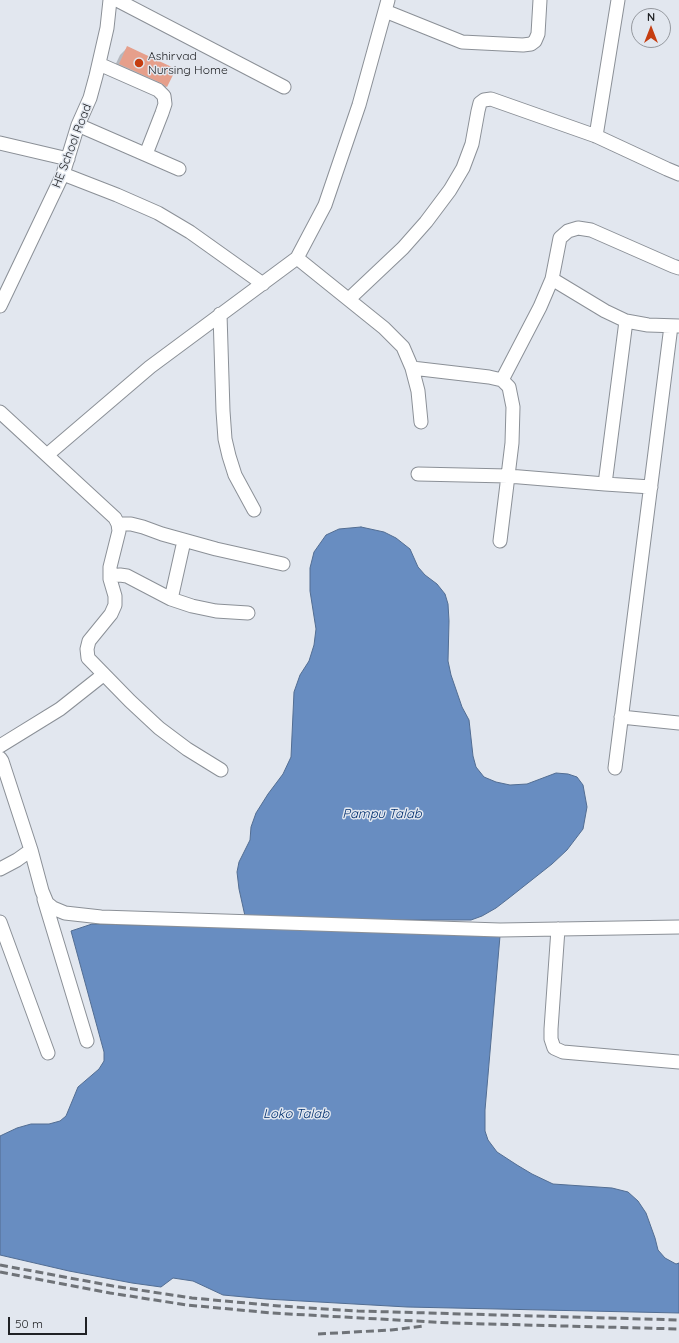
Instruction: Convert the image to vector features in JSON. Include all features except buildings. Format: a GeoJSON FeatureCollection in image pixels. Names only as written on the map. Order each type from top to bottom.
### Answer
{"type":"FeatureCollection","features":[{"type":"Feature","properties":{"kind":"street","name":"HE School Road"},"geometry":{"type":"LineString","coordinates":[[0,306],[63,174],[78,125],[90,98],[107,28],[110,0]]}},
{"type":"Feature","properties":{"kind":"street"},"geometry":{"type":"LineString","coordinates":[[117,0],[284,87]]}},
{"type":"Feature","properties":{"kind":"street"},"geometry":{"type":"LineString","coordinates":[[47,455],[150,367],[297,258],[324,205],[359,105],[386,5],[462,42],[523,45],[531,44],[536,41],[538,34],[540,0]]}},
{"type":"Feature","properties":{"kind":"street"},"geometry":{"type":"LineString","coordinates":[[596,136],[618,0]]}},
{"type":"Feature","properties":{"kind":"street"},"geometry":{"type":"LineString","coordinates":[[99,64],[158,90],[164,96],[165,104],[146,154]]}},
{"type":"Feature","properties":{"kind":"street"},"geometry":{"type":"LineString","coordinates":[[349,299],[403,248],[426,222],[450,190],[463,168],[472,144],[480,103],[484,100],[491,99],[596,136],[679,174]]}},
{"type":"Feature","properties":{"kind":"street"},"geometry":{"type":"LineString","coordinates":[[78,125],[179,169]]}},
{"type":"Feature","properties":{"kind":"street"},"geometry":{"type":"LineString","coordinates":[[0,143],[68,159]]}},
{"type":"Feature","properties":{"kind":"street"},"geometry":{"type":"LineString","coordinates":[[63,174],[158,213],[190,232],[263,284]]}},
{"type":"Feature","properties":{"kind":"street"},"geometry":{"type":"LineString","coordinates":[[502,380],[540,307],[552,279],[560,238],[568,231],[578,228],[591,230],[679,268]]}},
{"type":"Feature","properties":{"kind":"street"},"geometry":{"type":"LineString","coordinates":[[297,258],[384,328],[403,347],[412,368],[418,391],[421,422]]}},
{"type":"Feature","properties":{"kind":"street"},"geometry":{"type":"LineString","coordinates":[[552,279],[605,311],[626,321],[648,325],[675,326],[651,487],[615,768]]}},
{"type":"Feature","properties":{"kind":"street"},"geometry":{"type":"LineString","coordinates":[[220,314],[225,439],[228,456],[235,474],[254,510]]}},
{"type":"Feature","properties":{"kind":"street"},"geometry":{"type":"LineString","coordinates":[[605,484],[626,321]]}},
{"type":"Feature","properties":{"kind":"street"},"geometry":{"type":"LineString","coordinates":[[412,368],[489,377],[502,380],[509,387],[513,406],[512,443],[500,541]]}},
{"type":"Feature","properties":{"kind":"street"},"geometry":{"type":"LineString","coordinates":[[0,412],[115,518],[118,524],[119,531],[110,567],[110,576],[115,596],[114,605],[111,614],[89,640],[87,649],[88,658],[103,675],[159,728],[187,749],[221,770]]}},
{"type":"Feature","properties":{"kind":"street"},"geometry":{"type":"LineString","coordinates":[[418,474],[508,476],[651,487]]}},
{"type":"Feature","properties":{"kind":"street"},"geometry":{"type":"LineString","coordinates":[[118,524],[131,524],[184,541],[283,564]]}},
{"type":"Feature","properties":{"kind":"street"},"geometry":{"type":"LineString","coordinates":[[171,599],[184,541]]}},
{"type":"Feature","properties":{"kind":"street"},"geometry":{"type":"LineString","coordinates":[[110,576],[127,576],[171,599],[192,606],[216,611],[248,613]]}},
{"type":"Feature","properties":{"kind":"street"},"geometry":{"type":"LineString","coordinates":[[0,746],[60,709],[103,675]]}},
{"type":"Feature","properties":{"kind":"street"},"geometry":{"type":"LineString","coordinates":[[621,717],[679,723]]}},
{"type":"Feature","properties":{"kind":"street"},"geometry":{"type":"LineString","coordinates":[[0,758],[31,850],[42,892],[87,1041]]}},
{"type":"Feature","properties":{"kind":"street"},"geometry":{"type":"LineString","coordinates":[[0,869],[17,860],[31,850]]}},
{"type":"Feature","properties":{"kind":"street"},"geometry":{"type":"LineString","coordinates":[[42,892],[47,902],[53,908],[65,913],[101,917],[500,930],[679,927]]}},
{"type":"Feature","properties":{"kind":"street"},"geometry":{"type":"LineString","coordinates":[[0,922],[48,1053]]}},
{"type":"Feature","properties":{"kind":"street"},"geometry":{"type":"LineString","coordinates":[[558,929],[551,1029],[551,1038],[554,1048],[563,1052],[679,1062],[679,1059]]}},
{"type":"Feature","properties":{"kind":"water","name":"Loko Talab"},"geometry":{"type":"Polygon","coordinates":[[[361,527],[384,532],[396,538],[410,549],[418,567],[425,575],[437,584],[445,594],[448,604],[449,621],[448,661],[451,675],[462,707],[469,720],[473,756],[476,767],[484,777],[496,782],[510,785],[527,784],[556,773],[568,774],[577,777],[583,785],[587,807],[583,829],[567,850],[552,864],[509,898],[482,916],[471,920],[356,920],[356,932],[500,936],[485,1110],[485,1131],[488,1140],[497,1152],[532,1174],[553,1184],[612,1188],[628,1192],[638,1201],[646,1213],[658,1250],[665,1258],[676,1264],[679,1263],[679,1313],[407,1307],[266,1299],[223,1295],[193,1281],[173,1278],[161,1287],[132,1283],[69,1271],[0,1255],[0,1136],[17,1128],[31,1124],[49,1124],[60,1121],[66,1116],[78,1087],[99,1069],[104,1061],[104,1052],[71,931],[92,924],[328,929],[245,916],[237,872],[239,862],[250,840],[251,827],[256,813],[283,774],[291,757],[294,692],[300,675],[309,661],[314,645],[316,629],[310,591],[310,568],[314,552],[326,535],[339,529],[361,527]]]}},
{"type":"Feature","properties":{"kind":"railway"},"geometry":{"type":"LineString","coordinates":[[0,1265],[113,1286],[192,1298],[279,1306],[358,1311],[679,1320]]}},
{"type":"Feature","properties":{"kind":"railway"},"geometry":{"type":"LineString","coordinates":[[0,1272],[110,1293],[187,1305],[272,1313],[451,1323],[679,1329]]}},
{"type":"Feature","properties":{"kind":"railway"},"geometry":{"type":"LineString","coordinates":[[318,1334],[391,1330],[424,1326]]}},
{"type":"Feature","properties":{"kind":"place","name":"Ashirvad Nursing Home"},"geometry":{"type":"Point","coordinates":[139,63]}},
{"type":"Feature","properties":{"kind":"water label","name":"Pampu Talab"},"geometry":{"type":"Point","coordinates":[382,814]}}]}
